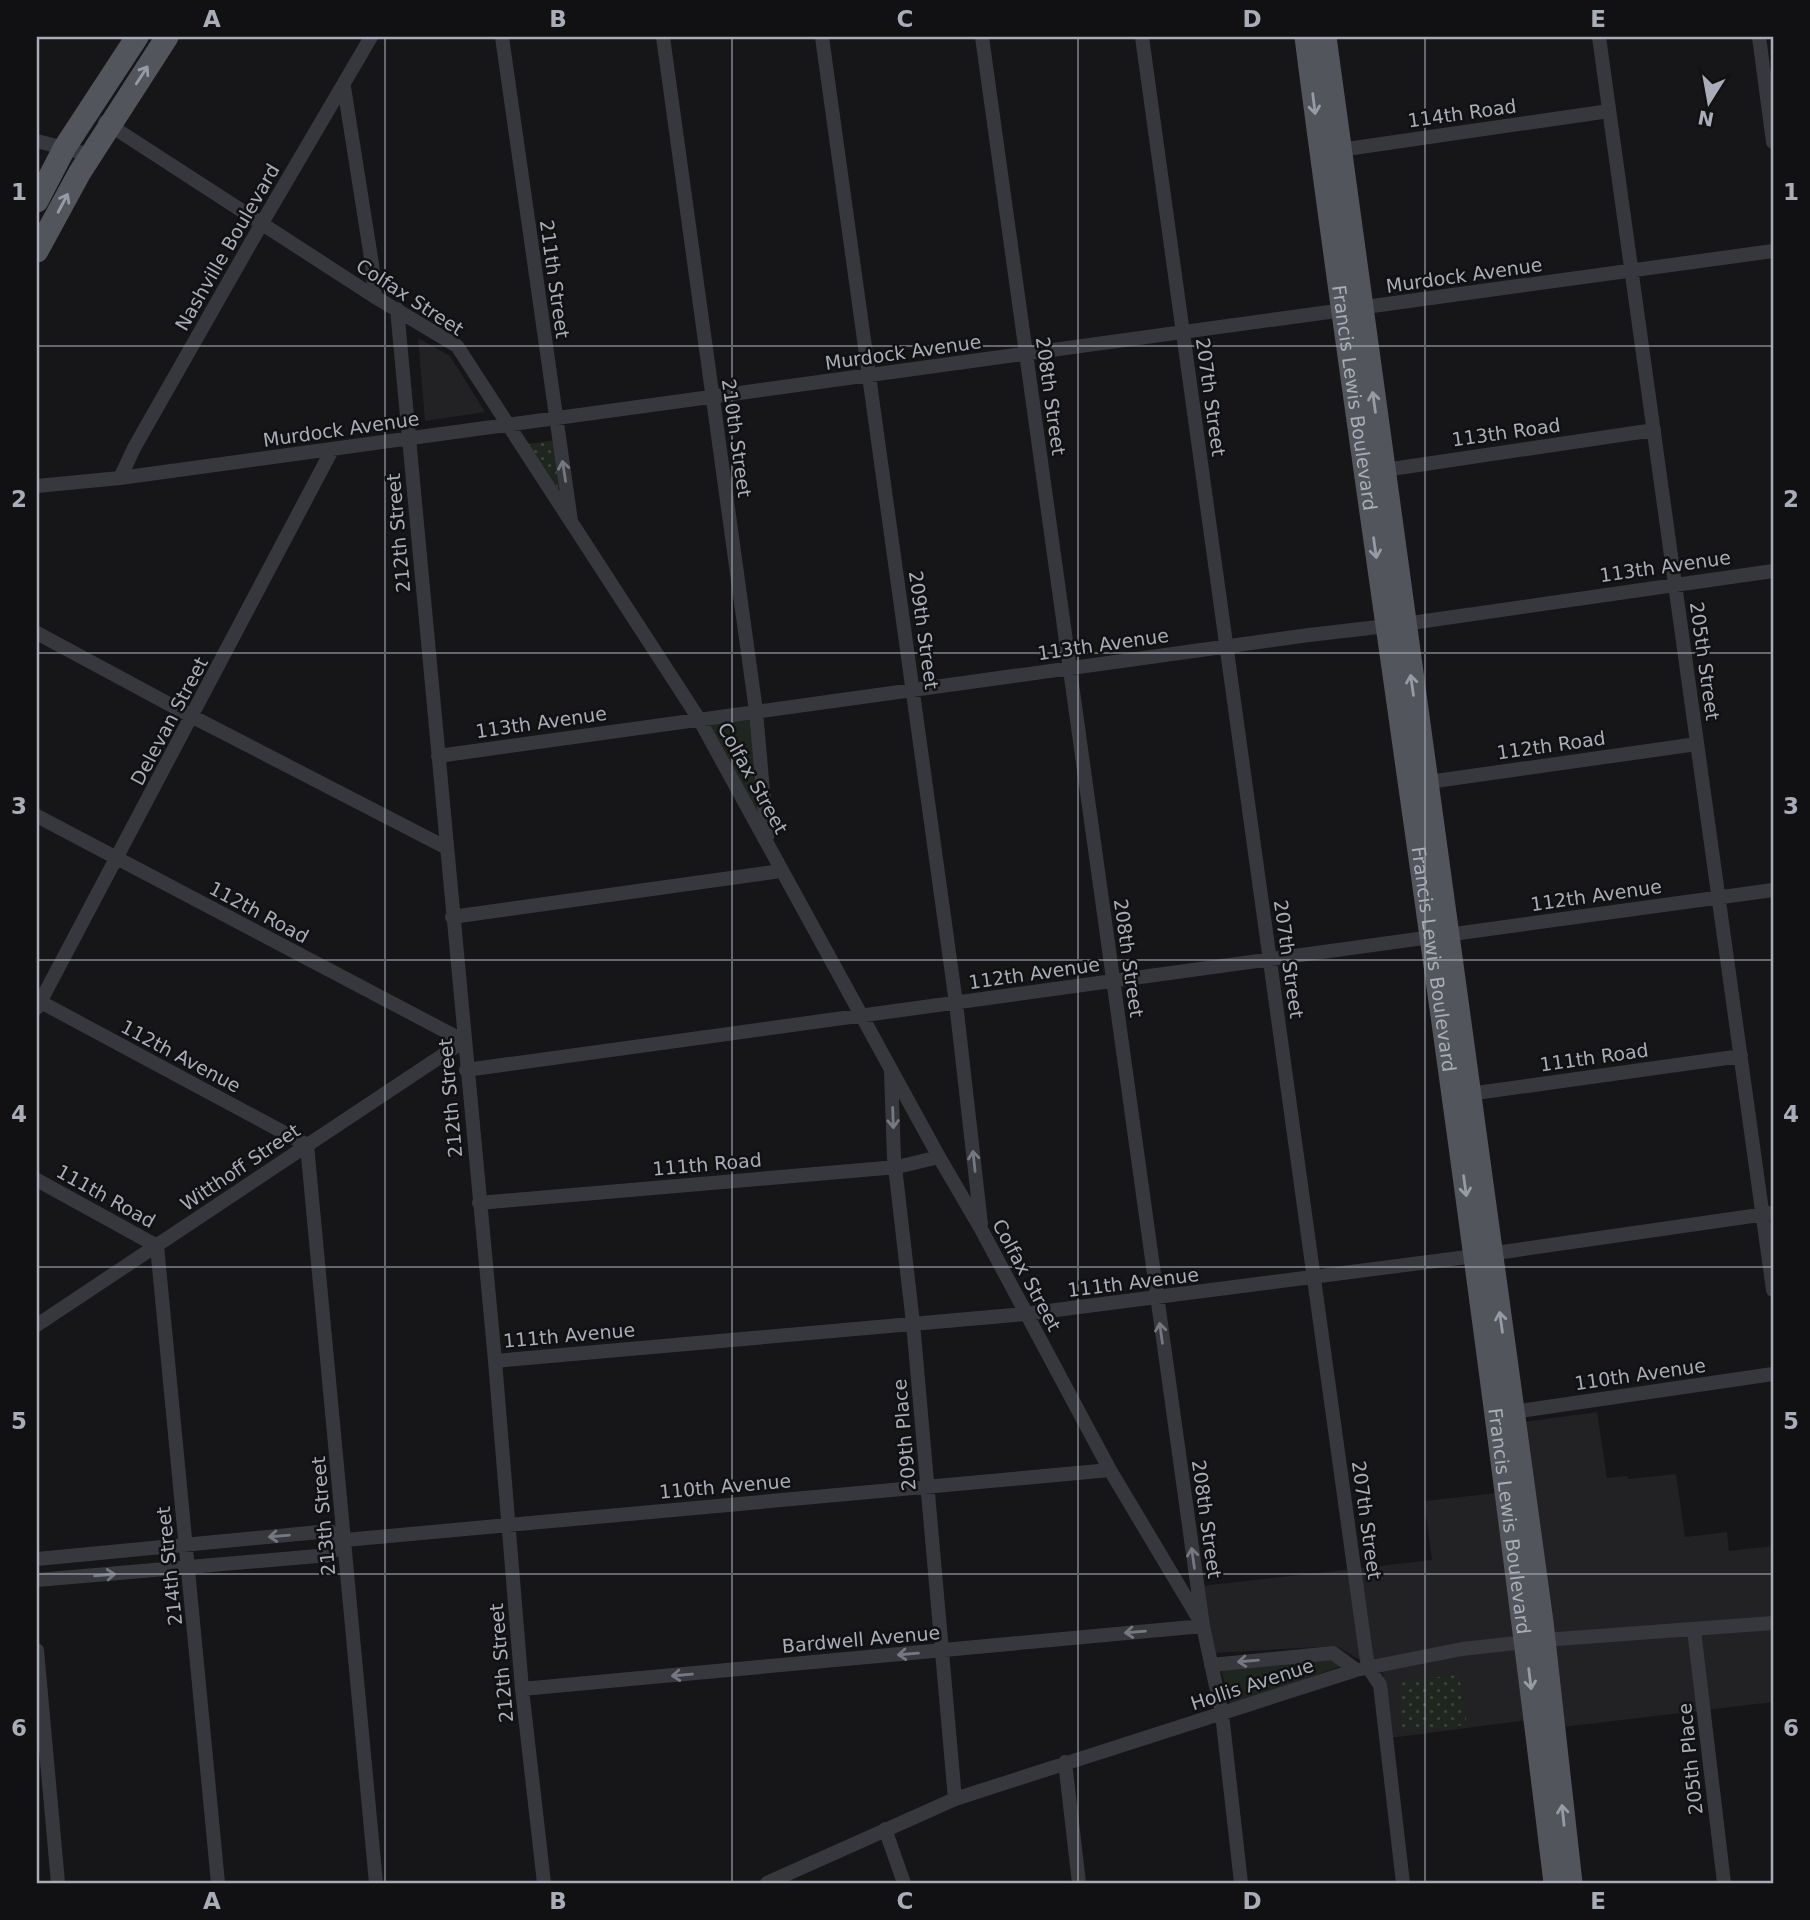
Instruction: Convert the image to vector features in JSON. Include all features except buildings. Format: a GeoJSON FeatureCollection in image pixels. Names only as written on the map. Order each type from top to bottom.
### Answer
{"type":"FeatureCollection","features":[{"type":"Feature","properties":{"kind":"main road"},"geometry":{"type":"LineString","coordinates":[[37,201],[65,148],[137,37]]}},
{"type":"Feature","properties":{"kind":"main road"},"geometry":{"type":"LineString","coordinates":[[37,251],[91,155],[167,37]]}},
{"type":"Feature","properties":{"kind":"main road","name":"Francis Lewis Boulevard"},"geometry":{"type":"LineString","coordinates":[[1306,37],[1330,152],[1535,1641],[1571,1883]]}},
{"type":"Feature","properties":{"kind":"main road","name":"Francis Lewis Boulevard"},"geometry":{"type":"LineString","coordinates":[[1325,37],[1330,152]]}},
{"type":"Feature","properties":{"kind":"main road","name":"Francis Lewis Boulevard"},"geometry":{"type":"LineString","coordinates":[[1483,1254],[1513,1412],[1555,1883]]}},
{"type":"Feature","properties":{"kind":"street","name":"Nashville Boulevard"},"geometry":{"type":"LineString","coordinates":[[120,478],[134,448],[261,223],[372,37]]}},
{"type":"Feature","properties":{"kind":"street","name":"211th Street"},"geometry":{"type":"LineString","coordinates":[[502,37],[572,525]]}},
{"type":"Feature","properties":{"kind":"street","name":"210th Street"},"geometry":{"type":"LineString","coordinates":[[663,37],[756,711],[768,845]]}},
{"type":"Feature","properties":{"kind":"street","name":"209th Street"},"geometry":{"type":"LineString","coordinates":[[822,37],[956,1003],[981,1229]]}},
{"type":"Feature","properties":{"kind":"street","name":"208th Street"},"geometry":{"type":"LineString","coordinates":[[982,37],[1203,1626],[1222,1714],[1241,1883]]}},
{"type":"Feature","properties":{"kind":"street","name":"207th Street"},"geometry":{"type":"LineString","coordinates":[[1142,37],[1314,1277],[1362,1669],[1380,1685],[1403,1883]]}},
{"type":"Feature","properties":{"kind":"street","name":"205th Street"},"geometry":{"type":"LineString","coordinates":[[1599,37],[1741,1056],[1768,1214],[1773,1290]]}},
{"type":"Feature","properties":{"kind":"street"},"geometry":{"type":"LineString","coordinates":[[1759,37],[1773,142]]}},
{"type":"Feature","properties":{"kind":"street"},"geometry":{"type":"LineString","coordinates":[[344,87],[375,297]]}},
{"type":"Feature","properties":{"kind":"street","name":"114th Road"},"geometry":{"type":"LineString","coordinates":[[1330,152],[1609,111]]}},
{"type":"Feature","properties":{"kind":"street","name":"Colfax Street"},"geometry":{"type":"LineString","coordinates":[[88,112],[375,297],[457,346],[699,719],[981,1229],[1110,1470],[1203,1626]]}},
{"type":"Feature","properties":{"kind":"street"},"geometry":{"type":"LineString","coordinates":[[37,141],[91,155]]}},
{"type":"Feature","properties":{"kind":"street","name":"Murdock Avenue"},"geometry":{"type":"LineString","coordinates":[[37,486],[120,478],[332,450],[1773,251]]}},
{"type":"Feature","properties":{"kind":"street","name":"212th Street"},"geometry":{"type":"LineString","coordinates":[[397,309],[495,1361],[522,1689],[544,1883]]}},
{"type":"Feature","properties":{"kind":"street","name":"113th Road"},"geometry":{"type":"LineString","coordinates":[[1374,471],[1654,430]]}},
{"type":"Feature","properties":{"kind":"street","name":"Delevan Street"},"geometry":{"type":"LineString","coordinates":[[38,1004],[118,859],[332,450]]}},
{"type":"Feature","properties":{"kind":"street","name":"113th Avenue"},"geometry":{"type":"LineString","coordinates":[[438,756],[1395,625],[1773,570]]}},
{"type":"Feature","properties":{"kind":"street"},"geometry":{"type":"LineString","coordinates":[[37,633],[447,848]]}},
{"type":"Feature","properties":{"kind":"street","name":"112th Road"},"geometry":{"type":"LineString","coordinates":[[1417,784],[1697,744]]}},
{"type":"Feature","properties":{"kind":"street","name":"112th Road"},"geometry":{"type":"LineString","coordinates":[[37,816],[464,1041]]}},
{"type":"Feature","properties":{"kind":"street"},"geometry":{"type":"LineString","coordinates":[[452,917],[781,871]]}},
{"type":"Feature","properties":{"kind":"street","name":"112th Avenue"},"geometry":{"type":"LineString","coordinates":[[466,1070],[1773,890]]}},
{"type":"Feature","properties":{"kind":"street","name":"112th Avenue"},"geometry":{"type":"LineString","coordinates":[[38,1004],[307,1145]]}},
{"type":"Feature","properties":{"kind":"street","name":"Witthoff Street"},"geometry":{"type":"LineString","coordinates":[[37,1325],[464,1041]]}},
{"type":"Feature","properties":{"kind":"street","name":"111th Road"},"geometry":{"type":"LineString","coordinates":[[1461,1095],[1741,1056]]}},
{"type":"Feature","properties":{"kind":"street","name":"209th Place"},"geometry":{"type":"LineString","coordinates":[[891,1068],[894,1158],[913,1323],[955,1799]]}},
{"type":"Feature","properties":{"kind":"street","name":"213th Street"},"geometry":{"type":"LineString","coordinates":[[307,1145],[376,1883]]}},
{"type":"Feature","properties":{"kind":"street","name":"111th Road"},"geometry":{"type":"LineString","coordinates":[[479,1203],[897,1167],[939,1157]]}},
{"type":"Feature","properties":{"kind":"street","name":"111th Road"},"geometry":{"type":"LineString","coordinates":[[37,1180],[157,1246]]}},
{"type":"Feature","properties":{"kind":"street","name":"111th Avenue"},"geometry":{"type":"LineString","coordinates":[[495,1361],[1025,1314],[1157,1299],[1768,1214]]}},
{"type":"Feature","properties":{"kind":"street","name":"214th Street"},"geometry":{"type":"LineString","coordinates":[[157,1246],[218,1883]]}},
{"type":"Feature","properties":{"kind":"street","name":"110th Avenue"},"geometry":{"type":"LineString","coordinates":[[1513,1412],[1773,1374]]}},
{"type":"Feature","properties":{"kind":"street","name":"110th Avenue"},"geometry":{"type":"LineString","coordinates":[[37,1580],[329,1555],[345,1541],[1110,1470]]}},
{"type":"Feature","properties":{"kind":"street","name":"110th Avenue"},"geometry":{"type":"LineString","coordinates":[[37,1559],[330,1531],[345,1541]]}},
{"type":"Feature","properties":{"kind":"street","name":"Hollis Avenue"},"geometry":{"type":"LineString","coordinates":[[767,1883],[955,1799],[1362,1669],[1439,1652],[1535,1641],[1773,1623]]}},
{"type":"Feature","properties":{"kind":"street","name":"Bardwell Avenue"},"geometry":{"type":"LineString","coordinates":[[522,1689],[1203,1626]]}},
{"type":"Feature","properties":{"kind":"street","name":"205th Place"},"geometry":{"type":"LineString","coordinates":[[1694,1630],[1724,1883]]}},
{"type":"Feature","properties":{"kind":"street"},"geometry":{"type":"LineString","coordinates":[[37,1650],[58,1883]]}},
{"type":"Feature","properties":{"kind":"street"},"geometry":{"type":"LineString","coordinates":[[1211,1665],[1333,1653],[1362,1669]]}},
{"type":"Feature","properties":{"kind":"street"},"geometry":{"type":"LineString","coordinates":[[1065,1762],[1079,1883]]}},
{"type":"Feature","properties":{"kind":"street"},"geometry":{"type":"LineString","coordinates":[[885,1829],[904,1883]]}},
{"type":"Feature","properties":{"kind":"shaded area"},"geometry":{"type":"Polygon","coordinates":[[[418,338],[450,356],[485,412],[425,421],[418,338]]]}},
{"type":"Feature","properties":{"kind":"shaded area"},"geometry":{"type":"Polygon","coordinates":[[[556,440],[561,493],[528,444],[556,440]]]}},
{"type":"Feature","properties":{"kind":"shaded area"},"geometry":{"type":"Polygon","coordinates":[[[752,714],[761,818],[703,720],[752,714]]]}},
{"type":"Feature","properties":{"kind":"shaded area"},"geometry":{"type":"Polygon","coordinates":[[[1597,1412],[1607,1478],[1627,1476],[1628,1479],[1676,1474],[1685,1537],[1727,1532],[1729,1551],[1773,1546],[1773,1702],[1529,1731],[1527,1720],[1390,1738],[1383,1673],[1336,1646],[1214,1653],[1201,1586],[1432,1560],[1424,1501],[1534,1489],[1524,1422],[1597,1412]]]}},
{"type":"Feature","properties":{"kind":"shaded area"},"geometry":{"type":"Polygon","coordinates":[[[1331,1660],[1344,1665],[1231,1706],[1221,1670],[1331,1660]]]}},
{"type":"Feature","properties":{"kind":"shaded area"},"geometry":{"type":"Polygon","coordinates":[[[1459,1675],[1467,1725],[1402,1731],[1400,1687],[1405,1680],[1459,1675]]]}}]}
